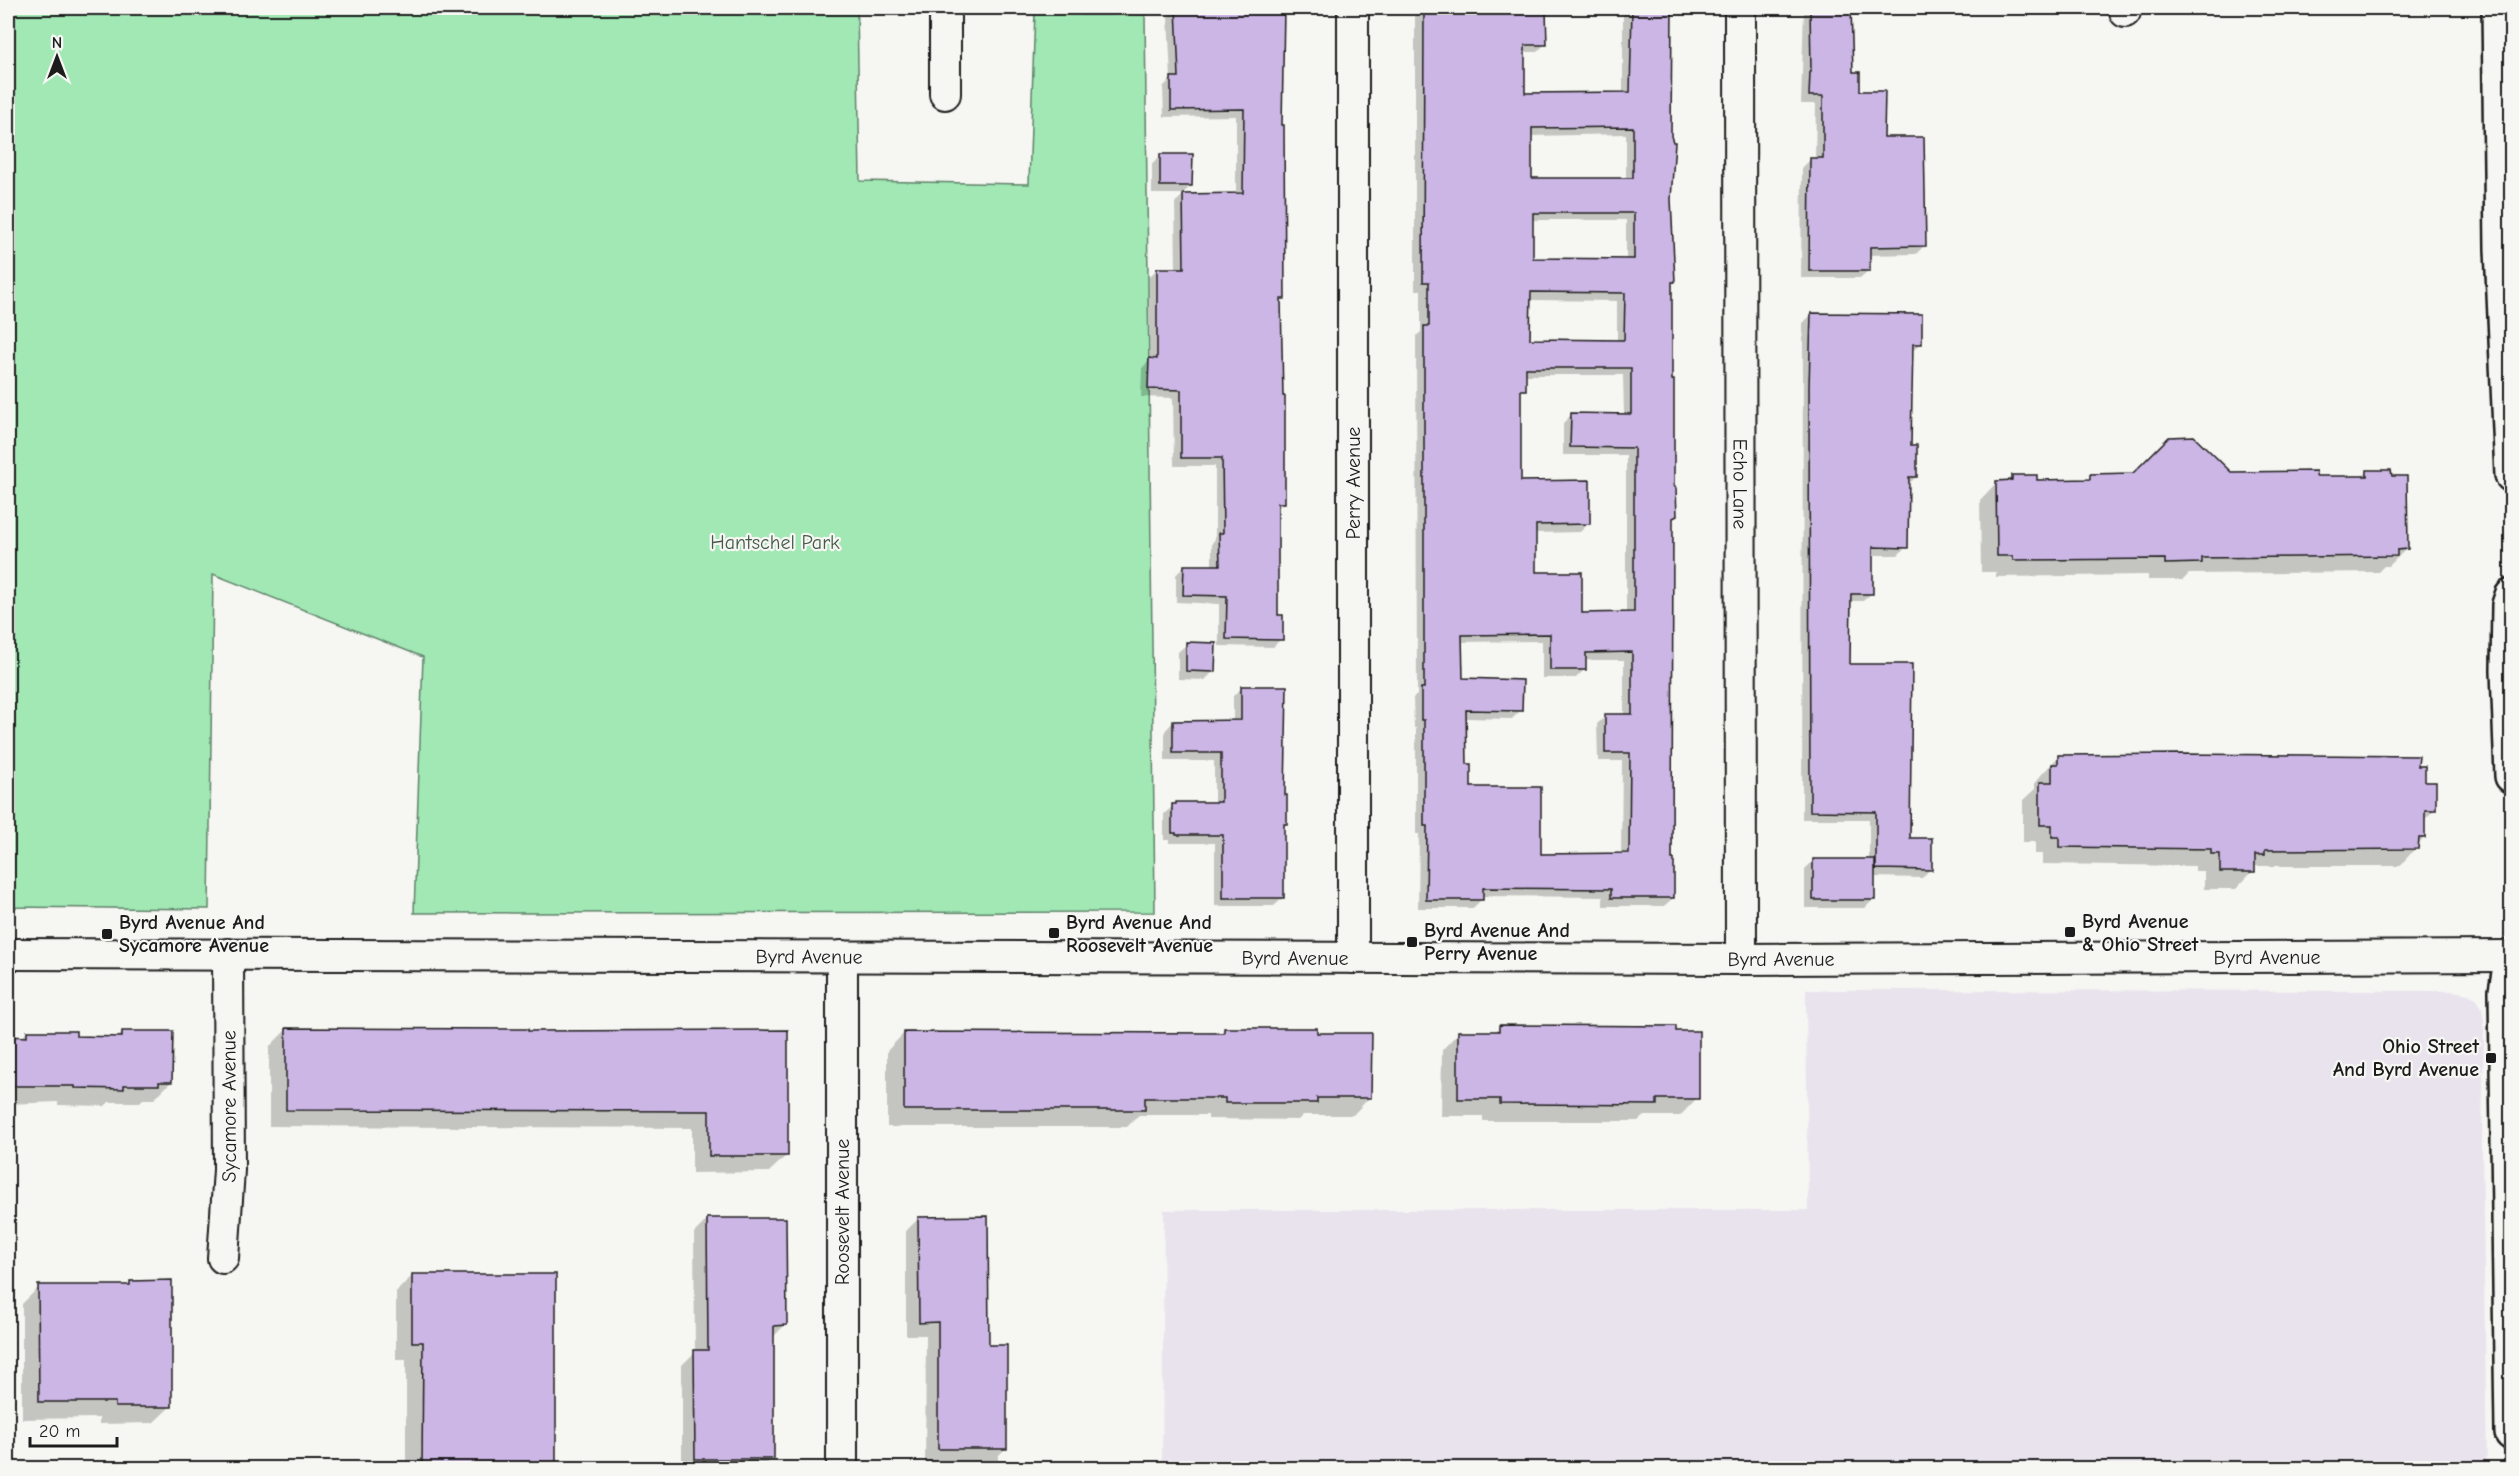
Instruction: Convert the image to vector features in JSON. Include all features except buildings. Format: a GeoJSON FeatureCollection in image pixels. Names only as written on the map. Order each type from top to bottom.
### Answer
{"type":"FeatureCollection","features":[{"type":"Feature","properties":{"kind":"street"},"geometry":{"type":"LineString","coordinates":[[945,8],[945,93]]}},
{"type":"Feature","properties":{"kind":"street","name":"Perry Avenue"},"geometry":{"type":"LineString","coordinates":[[1353,8],[1353,958]]}},
{"type":"Feature","properties":{"kind":"street","name":"Echo Lane"},"geometry":{"type":"LineString","coordinates":[[1740,8],[1741,959]]}},
{"type":"Feature","properties":{"kind":"street"},"geometry":{"type":"LineString","coordinates":[[2499,8],[2507,249],[2511,476]]}},
{"type":"Feature","properties":{"kind":"street"},"geometry":{"type":"LineString","coordinates":[[2511,596],[2508,670],[2511,776]]}},
{"type":"Feature","properties":{"kind":"street","name":"Byrd Avenue"},"geometry":{"type":"LineString","coordinates":[[8,954],[1741,959],[2511,956]]}},
{"type":"Feature","properties":{"kind":"street","name":"Sycamore Avenue"},"geometry":{"type":"LineString","coordinates":[[223,1258],[229,1170],[228,954]]}},
{"type":"Feature","properties":{"kind":"street","name":"Roosevelt Avenue"},"geometry":{"type":"LineString","coordinates":[[842,956],[842,1468]]}},
{"type":"Feature","properties":{"kind":"street"},"geometry":{"type":"LineString","coordinates":[[2511,956],[2506,992],[2511,1433]]}},
{"type":"Feature","properties":{"kind":"shaded area"},"geometry":{"type":"Polygon","coordinates":[[[1806,990],[2453,991],[2476,998],[2482,1008],[2484,1021],[2482,1146],[2487,1468],[1162,1468],[1164,1210],[1808,1210],[1806,990]]]}},
{"type":"Feature","properties":{"kind":"green space","name":"Hantschel Park"},"geometry":{"type":"Polygon","coordinates":[[[8,8],[857,8],[860,181],[1029,184],[1035,11],[1145,14],[1155,912],[414,913],[423,657],[213,574],[209,909],[8,907],[8,8]]]}},
{"type":"Feature","properties":{"kind":"place","name":"Byrd Avenue & Ohio Street"},"geometry":{"type":"Point","coordinates":[2070,932]}},
{"type":"Feature","properties":{"kind":"place","name":"Byrd Avenue And Roosevelt Avenue"},"geometry":{"type":"Point","coordinates":[1054,933]}},
{"type":"Feature","properties":{"kind":"place","name":"Byrd Avenue And Sycamore Avenue"},"geometry":{"type":"Point","coordinates":[107,934]}},
{"type":"Feature","properties":{"kind":"place","name":"Byrd Avenue And Perry Avenue"},"geometry":{"type":"Point","coordinates":[1412,942]}},
{"type":"Feature","properties":{"kind":"place","name":"Ohio Street And Byrd Avenue"},"geometry":{"type":"Point","coordinates":[2491,1058]}}]}
